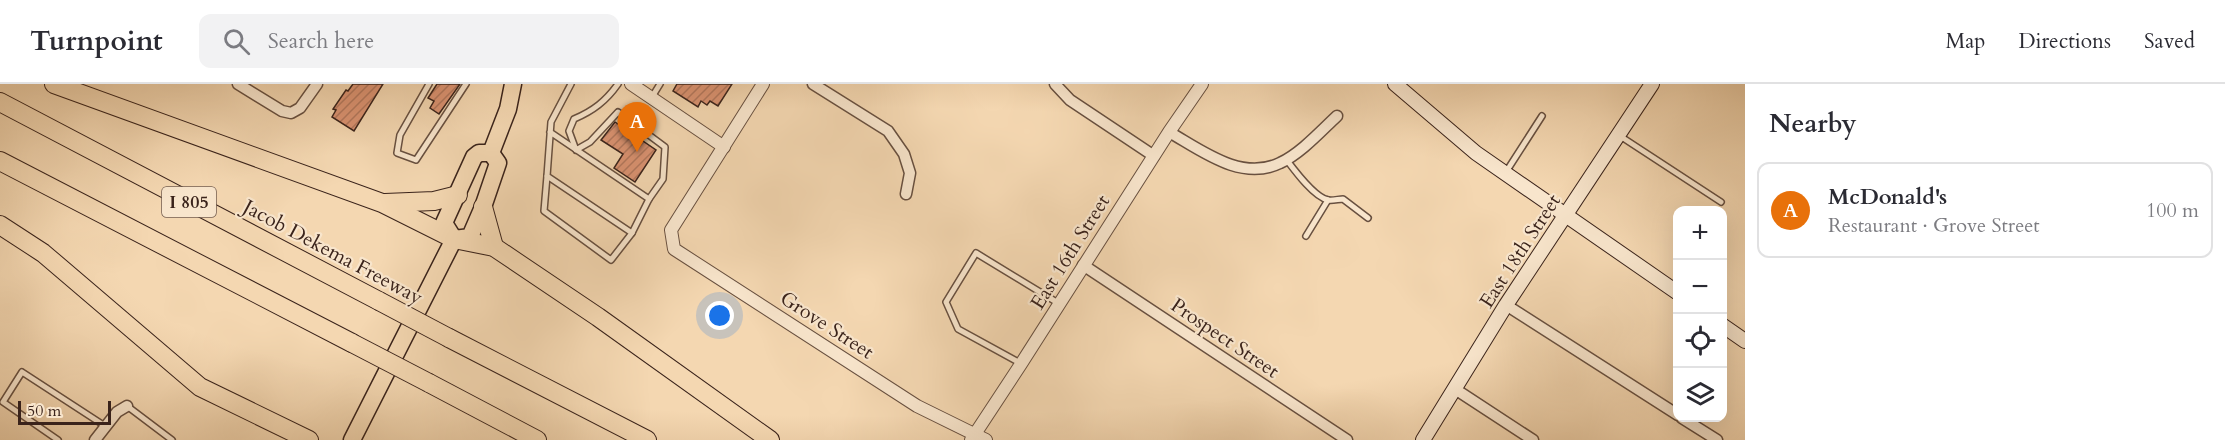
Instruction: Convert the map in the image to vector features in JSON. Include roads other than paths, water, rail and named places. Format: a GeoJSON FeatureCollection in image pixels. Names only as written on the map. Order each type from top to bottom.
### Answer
{"type":"FeatureCollection","features":[{"type":"Feature","properties":{"kind":"highway"},"geometry":{"type":"LineString","coordinates":[[54,84],[382,203],[454,239],[494,247],[598,317],[770,440]]}},
{"type":"Feature","properties":{"kind":"highway","name":"Jacob Dekema Freeway"},"geometry":{"type":"LineString","coordinates":[[0,102],[646,440]]}},
{"type":"Feature","properties":{"kind":"highway","name":"I 805"},"geometry":{"type":"LineString","coordinates":[[0,161],[537,440]]}},
{"type":"Feature","properties":{"kind":"highway"},"geometry":{"type":"LineString","coordinates":[[382,203],[434,201],[458,195]]}},
{"type":"Feature","properties":{"kind":"highway"},"geometry":{"type":"LineString","coordinates":[[483,207],[494,247]]}},
{"type":"Feature","properties":{"kind":"highway"},"geometry":{"type":"LineString","coordinates":[[0,225],[43,253],[200,387],[283,433],[309,440]]}},
{"type":"Feature","properties":{"kind":"main road"},"geometry":{"type":"LineString","coordinates":[[492,153],[508,109],[513,84]]}},
{"type":"Feature","properties":{"kind":"main road"},"geometry":{"type":"LineString","coordinates":[[1395,84],[1476,153],[1673,290]]}},
{"type":"Feature","properties":{"kind":"main road","name":"East 18th Street"},"geometry":{"type":"LineString","coordinates":[[1423,440],[1506,306],[1652,84]]}},
{"type":"Feature","properties":{"kind":"main road"},"geometry":{"type":"LineString","coordinates":[[454,239],[444,223],[474,157],[479,153],[492,153]]}},
{"type":"Feature","properties":{"kind":"main road"},"geometry":{"type":"LineString","coordinates":[[454,239],[470,237],[498,163],[492,153]]}},
{"type":"Feature","properties":{"kind":"main road"},"geometry":{"type":"LineString","coordinates":[[352,440],[454,239]]}},
{"type":"Feature","properties":{"kind":"main road"},"geometry":{"type":"LineString","coordinates":[[1727,328],[1745,341]]}},
{"type":"Feature","properties":{"kind":"street"},"geometry":{"type":"LineString","coordinates":[[238,84],[282,111],[291,113],[300,108],[317,84]]}},
{"type":"Feature","properties":{"kind":"street"},"geometry":{"type":"LineString","coordinates":[[631,84],[724,147],[763,84]]}},
{"type":"Feature","properties":{"kind":"street"},"geometry":{"type":"LineString","coordinates":[[813,84],[888,131],[904,154],[910,173],[906,194]]}},
{"type":"Feature","properties":{"kind":"street"},"geometry":{"type":"LineString","coordinates":[[1055,84],[1070,100],[1154,156]]}},
{"type":"Feature","properties":{"kind":"street","name":"East 16th Street"},"geometry":{"type":"LineString","coordinates":[[977,438],[1083,265],[1202,84]]}},
{"type":"Feature","properties":{"kind":"street"},"geometry":{"type":"LineString","coordinates":[[1169,132],[1229,164],[1252,170],[1279,164],[1337,116]]}},
{"type":"Feature","properties":{"kind":"street","name":"Grove Street"},"geometry":{"type":"LineString","coordinates":[[724,147],[671,230],[674,249],[917,406],[977,438]]}},
{"type":"Feature","properties":{"kind":"street","name":"Prospect Street"},"geometry":{"type":"LineString","coordinates":[[1083,265],[1347,440]]}},
{"type":"Feature","properties":{"kind":"street"},"geometry":{"type":"LineString","coordinates":[[1506,306],[1673,412]]}},
{"type":"Feature","properties":{"kind":"street"},"geometry":{"type":"LineString","coordinates":[[1455,389],[1533,440]]}},
{"type":"Feature","properties":{"kind":"street"},"geometry":{"type":"LineString","coordinates":[[96,440],[117,412],[128,406]]}},
{"type":"Feature","properties":{"kind":"street"},"geometry":{"type":"LineString","coordinates":[[1690,422],[1717,440]]}},
{"type":"Feature","properties":{"kind":"lane"},"geometry":{"type":"LineString","coordinates":[[429,84],[400,135],[397,153],[416,160],[466,84]]}},
{"type":"Feature","properties":{"kind":"lane"},"geometry":{"type":"LineString","coordinates":[[571,84],[551,122],[544,210],[611,260],[632,233],[649,199],[663,178],[664,147],[618,112],[590,142],[576,150]]}},
{"type":"Feature","properties":{"kind":"lane"},"geometry":{"type":"LineString","coordinates":[[576,150],[570,130],[574,119],[590,112],[609,97],[618,84]]}},
{"type":"Feature","properties":{"kind":"lane"},"geometry":{"type":"LineString","coordinates":[[652,97],[660,84]]}},
{"type":"Feature","properties":{"kind":"lane"},"geometry":{"type":"LineString","coordinates":[[1505,173],[1542,116]]}},
{"type":"Feature","properties":{"kind":"lane"},"geometry":{"type":"LineString","coordinates":[[550,132],[649,199]]}},
{"type":"Feature","properties":{"kind":"lane"},"geometry":{"type":"LineString","coordinates":[[1619,135],[1721,202]]}},
{"type":"Feature","properties":{"kind":"lane"},"geometry":{"type":"LineString","coordinates":[[1286,159],[1297,175],[1328,200],[1343,199],[1368,218]]}},
{"type":"Feature","properties":{"kind":"lane"},"geometry":{"type":"LineString","coordinates":[[547,176],[632,233]]}},
{"type":"Feature","properties":{"kind":"lane"},"geometry":{"type":"LineString","coordinates":[[1306,236],[1328,200]]}},
{"type":"Feature","properties":{"kind":"lane"},"geometry":{"type":"LineString","coordinates":[[1021,364],[957,329],[946,302],[976,253],[1059,304]]}},
{"type":"Feature","properties":{"kind":"lane"},"geometry":{"type":"LineString","coordinates":[[58,440],[3,402],[22,372],[105,426]]}},
{"type":"Feature","properties":{"kind":"lane"},"geometry":{"type":"LineString","coordinates":[[128,406],[172,440]]}},
{"type":"Feature","properties":{"kind":"lane"},"geometry":{"type":"LineString","coordinates":[[159,440],[163,433]]}},
{"type":"Feature","properties":{"kind":"place","name":"McDonald's"},"geometry":{"type":"Point","coordinates":[637,152]}}]}
